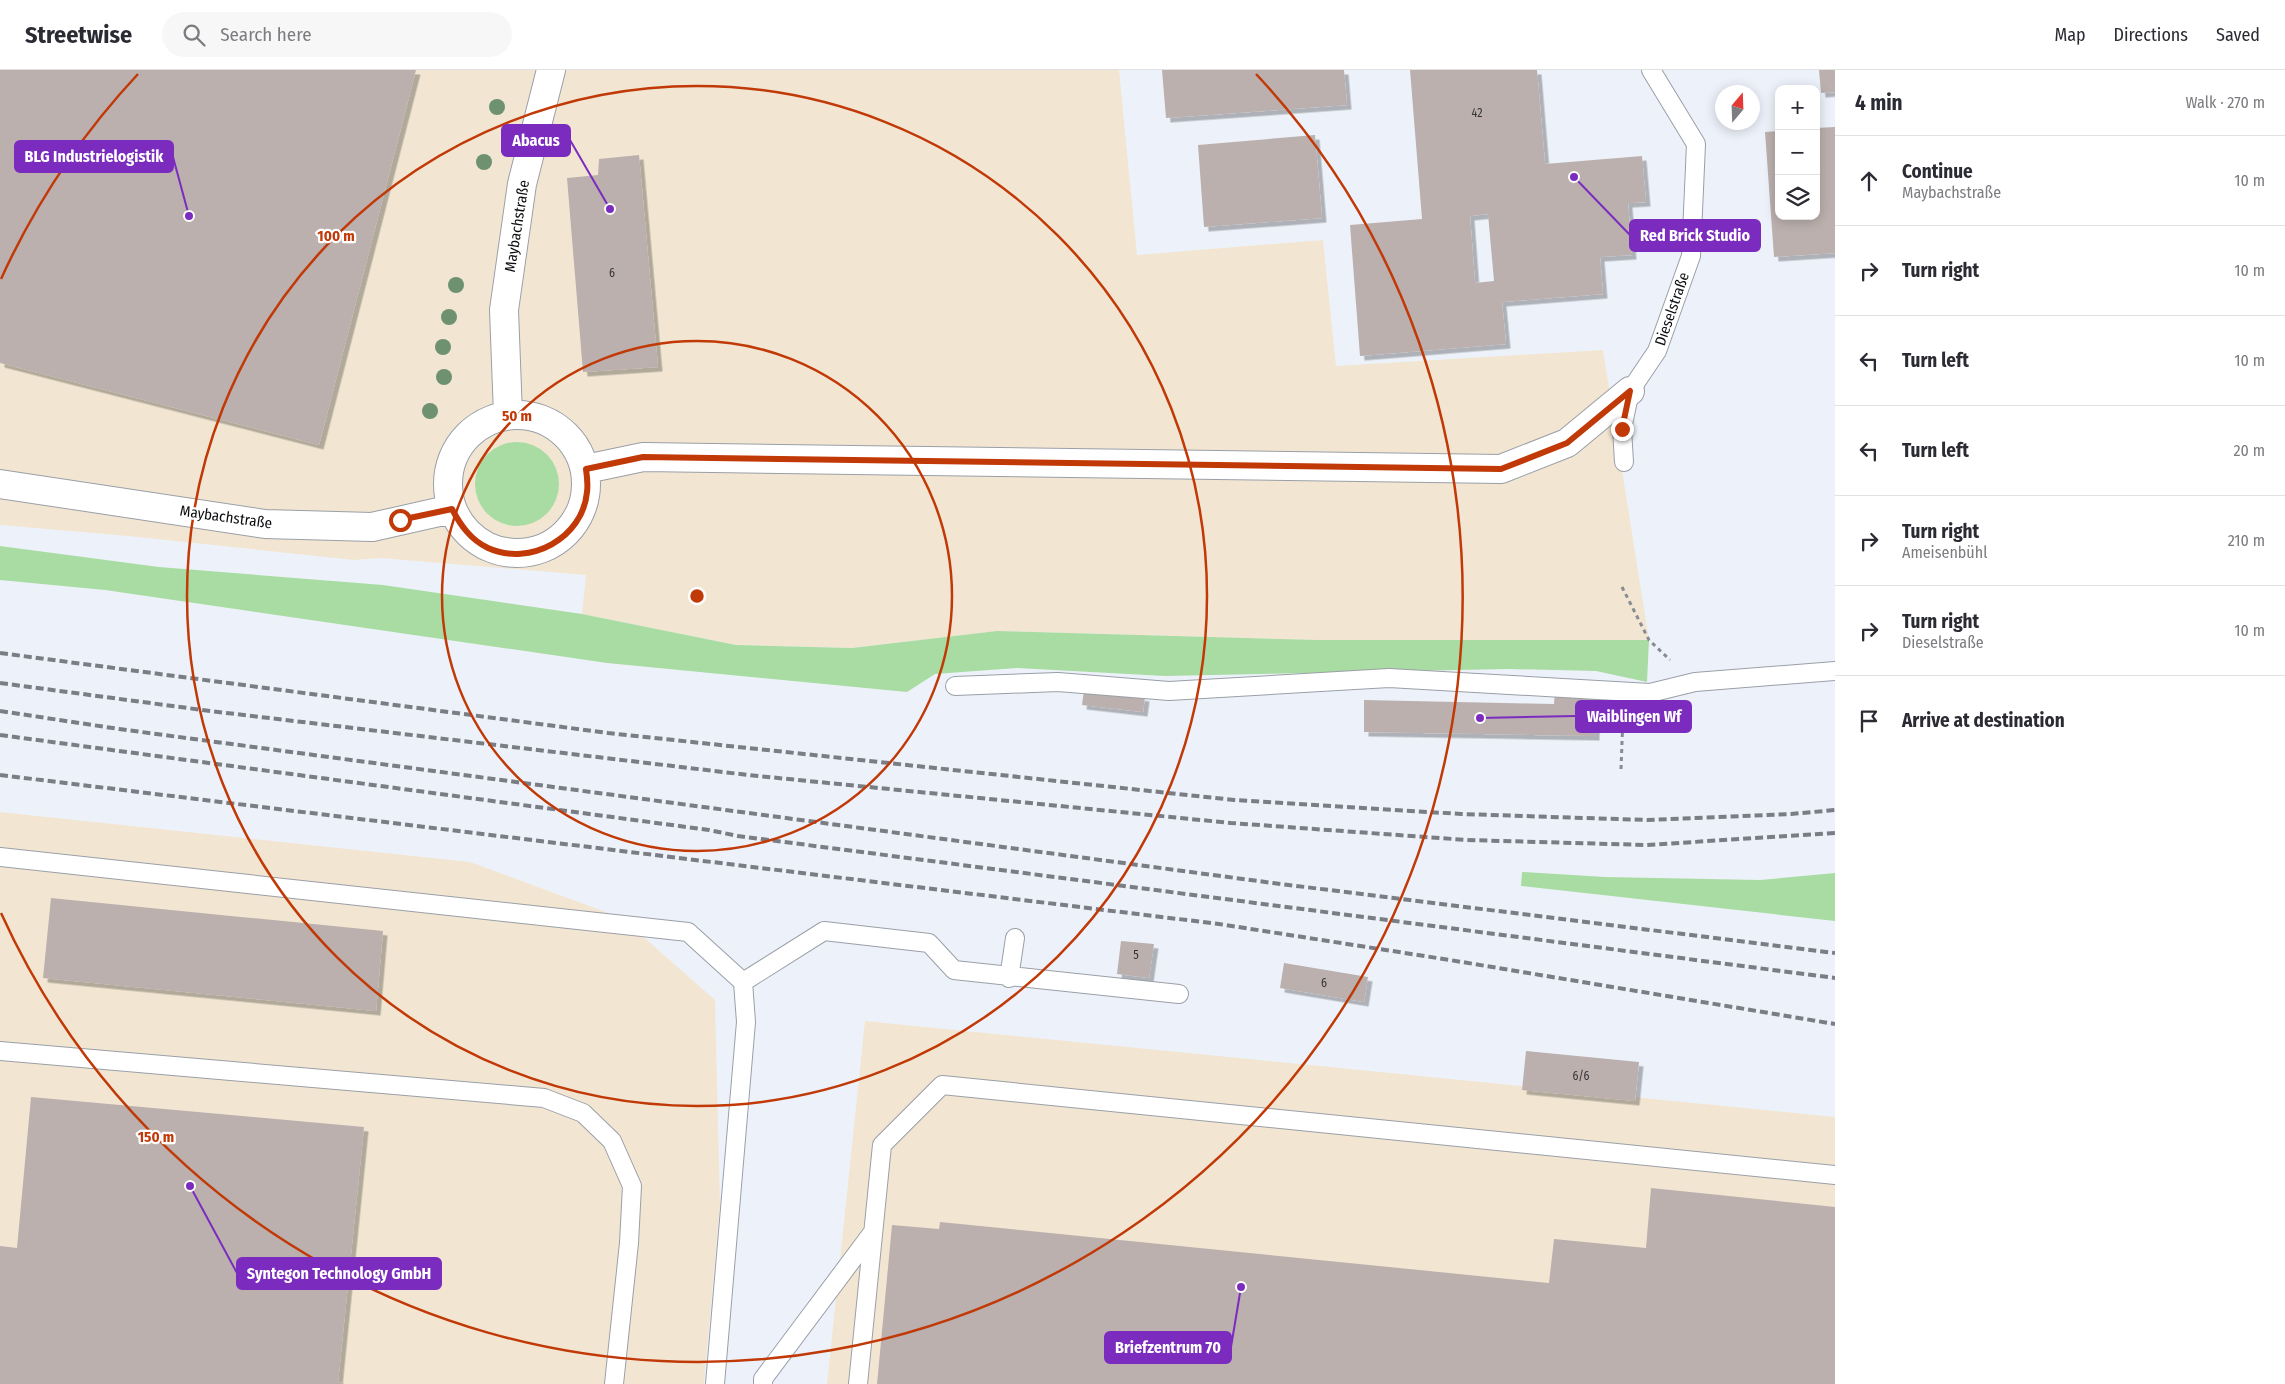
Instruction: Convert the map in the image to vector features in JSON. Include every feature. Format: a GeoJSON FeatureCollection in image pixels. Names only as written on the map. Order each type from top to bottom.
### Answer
{"type":"FeatureCollection","features":[{"type":"Feature","properties":{"kind":"street","name":"Maybachstraße"},"geometry":{"type":"LineString","coordinates":[[508,415],[504,310],[522,184],[551,70]]}},
{"type":"Feature","properties":{"kind":"street"},"geometry":{"type":"LineString","coordinates":[[586,469],[643,457],[1501,469],[1567,443],[1630,391]]}},
{"type":"Feature","properties":{"kind":"street"},"geometry":{"type":"LineString","coordinates":[[508,415],[526,415],[544,420],[560,429],[573,443],[586,469],[587,493],[582,512],[572,528],[559,540],[543,549],[525,554],[507,553],[489,548],[473,538],[461,525],[452,509],[448,492],[448,474],[453,457],[462,442],[474,430],[490,420],[508,415]]}},
{"type":"Feature","properties":{"kind":"street","name":"Maybachstraße"},"geometry":{"type":"LineString","coordinates":[[0,484],[265,524],[372,526],[452,509]]}},
{"type":"Feature","properties":{"kind":"lane","name":"Dieselstraße"},"geometry":{"type":"LineString","coordinates":[[1624,462],[1622,429],[1630,391],[1657,351],[1690,256],[1696,144],[1652,70]]}},
{"type":"Feature","properties":{"kind":"lane"},"geometry":{"type":"LineString","coordinates":[[955,686],[1058,682],[1169,690],[1389,678],[1650,693],[1694,682],[1835,671]]}},
{"type":"Feature","properties":{"kind":"lane"},"geometry":{"type":"LineString","coordinates":[[0,857],[688,932],[743,982],[746,1022],[715,1384]]}},
{"type":"Feature","properties":{"kind":"lane"},"geometry":{"type":"LineString","coordinates":[[743,982],[824,931],[929,943],[954,970],[1009,978],[1179,994]]}},
{"type":"Feature","properties":{"kind":"lane"},"geometry":{"type":"LineString","coordinates":[[1009,978],[1015,938]]}},
{"type":"Feature","properties":{"kind":"lane"},"geometry":{"type":"LineString","coordinates":[[0,1051],[544,1098],[583,1114],[612,1141],[632,1186],[630,1243],[614,1384]]}},
{"type":"Feature","properties":{"kind":"lane"},"geometry":{"type":"LineString","coordinates":[[858,1384],[882,1145],[942,1085],[1835,1175]]}},
{"type":"Feature","properties":{"kind":"lane"},"geometry":{"type":"LineString","coordinates":[[763,1384],[763,1379],[873,1231]]}},
{"type":"Feature","properties":{"kind":"path"},"geometry":{"type":"LineString","coordinates":[[1622,587],[1649,640],[1694,682]]}},
{"type":"Feature","properties":{"kind":"path"},"geometry":{"type":"LineString","coordinates":[[1621,769],[1624,691]]}},
{"type":"Feature","properties":{"kind":"shaded area"},"geometry":{"type":"Polygon","coordinates":[[[0,70],[1119,70],[1137,255],[1323,240],[1336,366],[1603,350],[1649,640],[1319,640],[998,631],[852,648],[736,645],[582,614],[586,575],[380,558],[354,560],[128,536],[0,525],[0,70]]]}},
{"type":"Feature","properties":{"kind":"shaded area"},"geometry":{"type":"Polygon","coordinates":[[[0,812],[470,862],[622,918],[715,1000],[720,1204],[704,1384],[0,1384],[0,812]]]}},
{"type":"Feature","properties":{"kind":"shaded area"},"geometry":{"type":"Polygon","coordinates":[[[865,1021],[1835,1117],[1835,1384],[827,1384],[865,1021]]]}},
{"type":"Feature","properties":{"kind":"green space"},"geometry":{"type":"Polygon","coordinates":[[[517,442],[533,445],[547,454],[556,468],[559,484],[556,500],[547,514],[533,523],[517,526],[501,523],[487,514],[478,500],[475,484],[478,468],[487,454],[501,445],[517,442]]]}},
{"type":"Feature","properties":{"kind":"green space"},"geometry":{"type":"Polygon","coordinates":[[[0,546],[159,567],[383,585],[582,614],[736,645],[852,648],[997,631],[1319,640],[1649,640],[1647,682],[1596,671],[1508,669],[1165,676],[1017,668],[935,674],[907,692],[607,663],[105,590],[0,580],[0,546]]]}},
{"type":"Feature","properties":{"kind":"green space"},"geometry":{"type":"Polygon","coordinates":[[[1522,872],[1605,877],[1760,880],[1835,873],[1835,921],[1521,886],[1522,872]]]}},
{"type":"Feature","properties":{"kind":"building"},"geometry":{"type":"Polygon","coordinates":[[[0,70],[416,70],[319,445],[0,363],[0,70]]]}},
{"type":"Feature","properties":{"kind":"building"},"geometry":{"type":"Polygon","coordinates":[[[1162,70],[1344,70],[1347,105],[1166,118],[1162,70]]]}},
{"type":"Feature","properties":{"kind":"building"},"geometry":{"type":"Polygon","coordinates":[[[1410,70],[1537,70],[1545,164],[1642,156],[1646,202],[1628,203],[1632,255],[1600,257],[1603,294],[1502,302],[1506,344],[1360,356],[1350,225],[1422,219],[1410,70]],[[1488,214],[1470,216],[1475,283],[1494,281],[1488,214]]]}},
{"type":"Feature","properties":{"kind":"building"},"geometry":{"type":"Polygon","coordinates":[[[1819,70],[1835,70],[1835,92],[1821,93],[1819,70]]]}},
{"type":"Feature","properties":{"kind":"building"},"geometry":{"type":"Polygon","coordinates":[[[1835,127],[1835,253],[1774,257],[1765,132],[1775,131],[1775,220],[1820,220],[1820,128],[1835,127]]]}},
{"type":"Feature","properties":{"kind":"building"},"geometry":{"type":"Polygon","coordinates":[[[1315,135],[1322,218],[1204,227],[1198,145],[1315,135]]]}},
{"type":"Feature","properties":{"kind":"building"},"geometry":{"type":"Polygon","coordinates":[[[639,155],[658,367],[583,372],[567,178],[598,175],[599,159],[639,155]]]}},
{"type":"Feature","properties":{"kind":"building"},"geometry":{"type":"Polygon","coordinates":[[[1084,690],[1145,697],[1143,712],[1082,705],[1084,690]]]}},
{"type":"Feature","properties":{"kind":"building"},"geometry":{"type":"Polygon","coordinates":[[[1555,692],[1596,693],[1595,736],[1364,732],[1364,700],[1554,704],[1555,692]]]}},
{"type":"Feature","properties":{"kind":"building"},"geometry":{"type":"Polygon","coordinates":[[[51,898],[383,931],[376,1011],[43,978],[51,898]]]}},
{"type":"Feature","properties":{"kind":"building"},"geometry":{"type":"Polygon","coordinates":[[[1121,941],[1154,944],[1149,978],[1117,974],[1121,941]]]}},
{"type":"Feature","properties":{"kind":"building"},"geometry":{"type":"Polygon","coordinates":[[[1284,963],[1368,977],[1364,1002],[1280,988],[1284,963]]]}},
{"type":"Feature","properties":{"kind":"building"},"geometry":{"type":"Polygon","coordinates":[[[1526,1051],[1639,1062],[1635,1101],[1522,1090],[1526,1051]]]}},
{"type":"Feature","properties":{"kind":"building"},"geometry":{"type":"Polygon","coordinates":[[[31,1097],[364,1127],[338,1382],[345,1384],[0,1384],[0,1246],[17,1248],[31,1097]]]}},
{"type":"Feature","properties":{"kind":"building"},"geometry":{"type":"Polygon","coordinates":[[[1651,1188],[1835,1207],[1835,1384],[877,1384],[892,1225],[939,1229],[940,1222],[1549,1283],[1554,1239],[1646,1248],[1651,1188]]]}},
{"type":"Feature","properties":{"kind":"railway"},"geometry":{"type":"LineString","coordinates":[[0,653],[608,733],[1234,800],[1461,814],[1647,820],[1791,814],[1835,810]]}},
{"type":"Feature","properties":{"kind":"railway"},"geometry":{"type":"LineString","coordinates":[[0,683],[210,711],[748,775],[1231,823],[1467,840],[1646,845],[1835,833]]}},
{"type":"Feature","properties":{"kind":"railway"},"geometry":{"type":"LineString","coordinates":[[0,711],[119,729],[1273,883],[1835,953]]}},
{"type":"Feature","properties":{"kind":"railway"},"geometry":{"type":"LineString","coordinates":[[0,735],[709,830],[738,836],[1835,978]]}},
{"type":"Feature","properties":{"kind":"railway"},"geometry":{"type":"LineString","coordinates":[[0,775],[1219,924],[1835,1024]]}},
{"type":"Feature","properties":{"kind":"place","name":"Red Brick Studio"},"geometry":{"type":"Point","coordinates":[1574,177]}},
{"type":"Feature","properties":{"kind":"place","name":"Abacus"},"geometry":{"type":"Point","coordinates":[610,209]}},
{"type":"Feature","properties":{"kind":"place","name":"BLG Industrielogistik"},"geometry":{"type":"Point","coordinates":[189,216]}},
{"type":"Feature","properties":{"kind":"place","name":"Waiblingen Wf"},"geometry":{"type":"Point","coordinates":[1480,718]}},
{"type":"Feature","properties":{"kind":"place","name":"Syntegon Technology GmbH"},"geometry":{"type":"Point","coordinates":[190,1186]}},
{"type":"Feature","properties":{"kind":"place","name":"Briefzentrum 70"},"geometry":{"type":"Point","coordinates":[1241,1287]}},
{"type":"Feature","properties":{"kind":"route"},"geometry":{"type":"LineString","coordinates":[[400,520],[452,509],[461,525],[473,538],[489,548],[507,553],[525,554],[543,549],[559,540],[572,528],[582,512],[587,493],[586,469],[643,457],[1104,465],[1501,469],[1567,443],[1630,391],[1622,429]]}}]}
